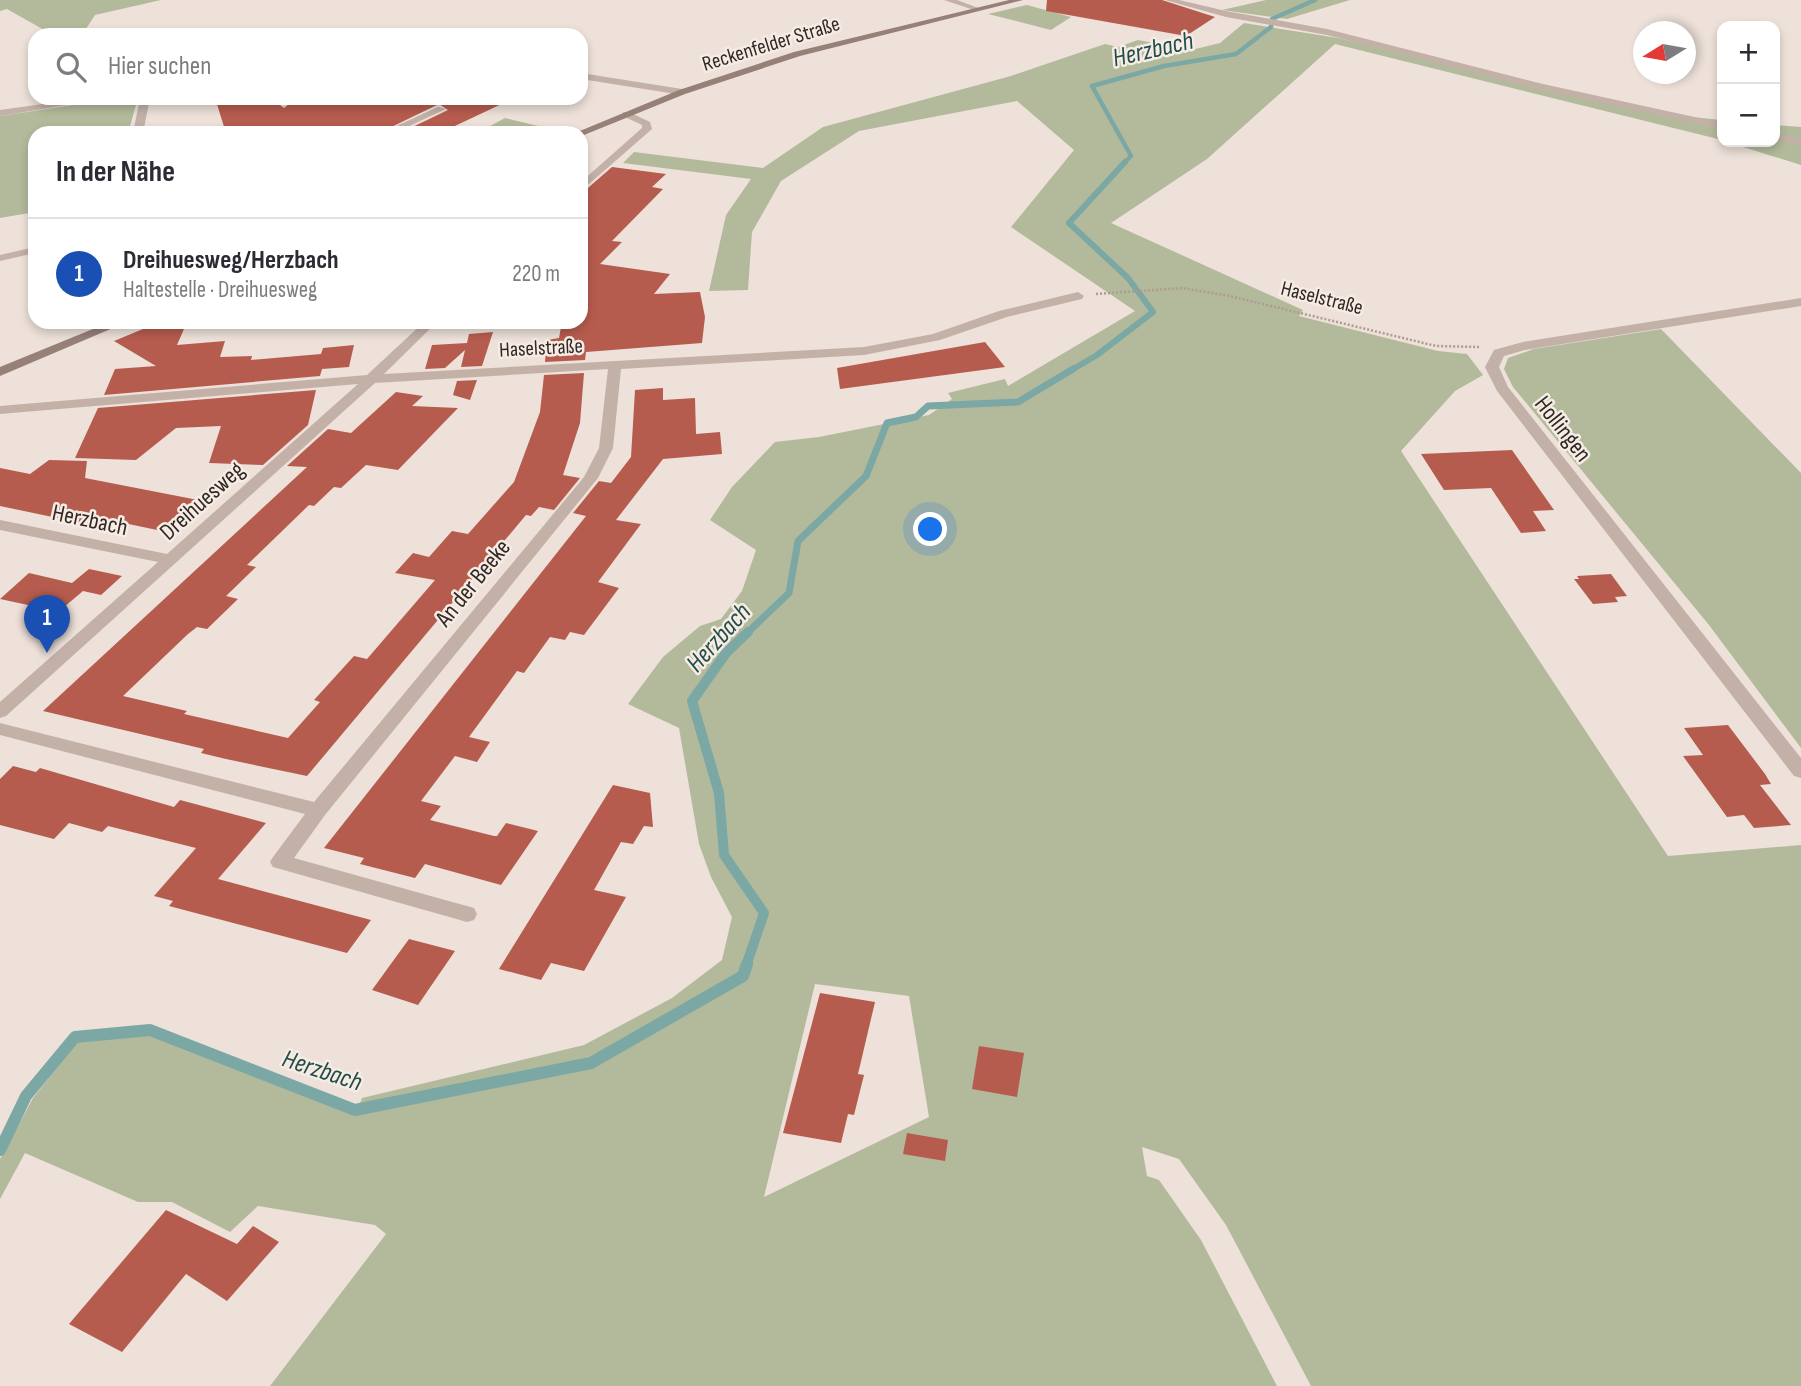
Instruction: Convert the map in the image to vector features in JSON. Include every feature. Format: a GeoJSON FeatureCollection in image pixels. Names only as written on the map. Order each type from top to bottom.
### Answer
{"type":"FeatureCollection","features":[{"type":"Feature","properties":{"kind":"street"},"geometry":{"type":"LineString","coordinates":[[948,0],[977,9]]}},
{"type":"Feature","properties":{"kind":"street","name":"Reckenfelder Straße"},"geometry":{"type":"LineString","coordinates":[[588,130],[682,92],[797,54],[1019,0]]}},
{"type":"Feature","properties":{"kind":"street"},"geometry":{"type":"LineString","coordinates":[[1169,0],[1397,49],[1542,87],[1717,125]]}},
{"type":"Feature","properties":{"kind":"street"},"geometry":{"type":"LineString","coordinates":[[588,77],[682,92]]}},
{"type":"Feature","properties":{"kind":"street"},"geometry":{"type":"LineString","coordinates":[[0,113],[56,105]]}},
{"type":"Feature","properties":{"kind":"street"},"geometry":{"type":"LineString","coordinates":[[139,126],[144,105]]}},
{"type":"Feature","properties":{"kind":"street"},"geometry":{"type":"LineString","coordinates":[[401,126],[440,108]]}},
{"type":"Feature","properties":{"kind":"street"},"geometry":{"type":"LineString","coordinates":[[588,182],[647,129],[648,124],[626,114]]}},
{"type":"Feature","properties":{"kind":"street"},"geometry":{"type":"LineString","coordinates":[[1780,138],[1801,142]]}},
{"type":"Feature","properties":{"kind":"street"},"geometry":{"type":"LineString","coordinates":[[0,258],[28,252]]}},
{"type":"Feature","properties":{"kind":"street","name":"Haselstraße"},"geometry":{"type":"LineString","coordinates":[[0,411],[371,379],[864,351],[936,337],[1003,314],[1077,296]]}},
{"type":"Feature","properties":{"kind":"street"},"geometry":{"type":"LineString","coordinates":[[1515,348],[1801,302]]}},
{"type":"Feature","properties":{"kind":"street"},"geometry":{"type":"LineString","coordinates":[[0,372],[104,329]]}},
{"type":"Feature","properties":{"kind":"street","name":"Dreihuesweg"},"geometry":{"type":"LineString","coordinates":[[0,712],[424,329]]}},
{"type":"Feature","properties":{"kind":"street","name":"Hollingen"},"geometry":{"type":"LineString","coordinates":[[1515,348],[1499,353],[1492,367],[1502,388],[1801,771]]}},
{"type":"Feature","properties":{"kind":"street","name":"An der Beeke"},"geometry":{"type":"LineString","coordinates":[[467,914],[280,862],[318,810],[591,478],[606,448],[615,365]]}},
{"type":"Feature","properties":{"kind":"street","name":"Herzbach"},"geometry":{"type":"LineString","coordinates":[[0,525],[171,560]]}},
{"type":"Feature","properties":{"kind":"street"},"geometry":{"type":"LineString","coordinates":[[0,729],[318,810]]}},
{"type":"Feature","properties":{"kind":"path","name":"Haselstraße"},"geometry":{"type":"LineString","coordinates":[[1118,291],[1182,288],[1230,296],[1436,346],[1515,348]]}},
{"type":"Feature","properties":{"kind":"green space"},"geometry":{"type":"Polygon","coordinates":[[[0,0],[161,0],[95,15],[87,28],[41,28],[7,9],[0,11],[0,0]]]}},
{"type":"Feature","properties":{"kind":"green space"},"geometry":{"type":"Polygon","coordinates":[[[1266,0],[1350,0],[1287,19],[1222,10],[1266,0]]]}},
{"type":"Feature","properties":{"kind":"green space"},"geometry":{"type":"Polygon","coordinates":[[[1027,5],[1071,17],[1051,30],[988,14],[1027,5]]]}},
{"type":"Feature","properties":{"kind":"green space"},"geometry":{"type":"Polygon","coordinates":[[[1244,23],[1338,38],[1660,114],[1717,120],[1717,139],[1335,44],[1207,159],[1111,223],[1303,310],[1299,316],[1438,351],[1467,354],[1483,375],[1455,391],[1401,451],[1668,856],[1801,845],[1801,1386],[1311,1386],[1226,1225],[1179,1159],[1142,1147],[1147,1176],[1159,1180],[1201,1240],[1277,1386],[270,1386],[386,1234],[375,1225],[258,1206],[230,1232],[172,1202],[138,1202],[25,1153],[0,1199],[0,1159],[33,1098],[78,1041],[151,1034],[356,1114],[362,1098],[584,1045],[672,998],[722,960],[732,917],[711,877],[699,844],[679,728],[628,704],[663,657],[700,626],[721,619],[742,591],[756,550],[710,520],[732,487],[775,442],[819,437],[929,415],[952,399],[948,393],[1005,379],[1008,386],[1135,311],[1011,227],[1074,150],[1017,101],[859,131],[781,181],[752,232],[748,290],[709,291],[726,215],[751,179],[623,163],[634,152],[763,168],[823,127],[1011,76],[1105,44],[1118,47],[1138,40],[1191,50],[1220,43],[1244,23]],[[815,984],[764,1197],[929,1117],[909,996],[815,984]]]}},
{"type":"Feature","properties":{"kind":"green space"},"geometry":{"type":"Polygon","coordinates":[[[73,105],[136,105],[130,126],[28,126],[28,213],[0,218],[0,116],[73,105]]]}},
{"type":"Feature","properties":{"kind":"green space"},"geometry":{"type":"Polygon","coordinates":[[[505,118],[538,126],[490,126],[505,118]]]}},
{"type":"Feature","properties":{"kind":"green space"},"geometry":{"type":"Polygon","coordinates":[[[1780,125],[1801,127],[1801,165],[1743,147],[1780,147],[1780,125]]]}},
{"type":"Feature","properties":{"kind":"green space"},"geometry":{"type":"Polygon","coordinates":[[[1661,329],[1801,473],[1801,748],[1709,625],[1513,387],[1504,369],[1508,358],[1534,349],[1661,329]]]}},
{"type":"Feature","properties":{"kind":"building"},"geometry":{"type":"Polygon","coordinates":[[[1047,0],[1162,0],[1215,17],[1186,36],[1046,11],[1047,0]]]}},
{"type":"Feature","properties":{"kind":"building"},"geometry":{"type":"Polygon","coordinates":[[[217,105],[280,105],[284,108],[288,105],[437,105],[393,126],[224,126],[217,105]]]}},
{"type":"Feature","properties":{"kind":"building"},"geometry":{"type":"Polygon","coordinates":[[[440,105],[499,105],[455,126],[415,126],[448,110],[440,105]]]}},
{"type":"Feature","properties":{"kind":"building"},"geometry":{"type":"Polygon","coordinates":[[[612,167],[666,174],[652,187],[663,189],[612,241],[622,242],[600,264],[670,274],[654,294],[700,292],[705,317],[702,343],[586,352],[585,360],[545,362],[547,340],[559,338],[561,329],[588,329],[588,188],[612,167]]]}},
{"type":"Feature","properties":{"kind":"building"},"geometry":{"type":"Polygon","coordinates":[[[143,329],[184,329],[177,345],[225,341],[220,357],[252,356],[251,360],[321,354],[323,348],[354,345],[349,367],[322,369],[320,376],[104,395],[115,369],[156,366],[114,341],[143,329]]]}},
{"type":"Feature","properties":{"kind":"building"},"geometry":{"type":"Polygon","coordinates":[[[493,332],[482,366],[461,367],[465,350],[445,368],[425,369],[432,345],[467,343],[469,334],[493,332]]]}},
{"type":"Feature","properties":{"kind":"building"},"geometry":{"type":"Polygon","coordinates":[[[985,342],[1005,367],[840,389],[837,368],[985,342]]]}},
{"type":"Feature","properties":{"kind":"building"},"geometry":{"type":"Polygon","coordinates":[[[584,373],[580,423],[563,475],[580,478],[554,510],[539,507],[531,516],[526,515],[307,776],[201,753],[204,749],[43,711],[307,467],[287,466],[328,429],[351,433],[396,392],[423,396],[412,406],[458,408],[398,470],[366,465],[341,488],[334,487],[314,506],[309,505],[247,565],[256,567],[226,596],[238,599],[207,629],[197,627],[188,634],[123,696],[187,711],[184,714],[288,738],[320,702],[314,700],[354,656],[367,659],[435,580],[395,573],[413,553],[429,557],[452,531],[468,534],[514,482],[540,412],[544,375],[584,373]]]}},
{"type":"Feature","properties":{"kind":"building"},"geometry":{"type":"Polygon","coordinates":[[[477,380],[470,400],[453,395],[457,381],[477,380]]]}},
{"type":"Feature","properties":{"kind":"building"},"geometry":{"type":"Polygon","coordinates":[[[663,388],[663,400],[695,398],[696,434],[720,432],[722,454],[663,459],[616,520],[641,524],[598,582],[619,588],[584,635],[570,632],[565,640],[550,637],[524,673],[517,671],[469,737],[490,742],[477,762],[455,756],[421,801],[441,806],[430,820],[494,836],[497,836],[506,823],[538,831],[501,885],[425,864],[415,878],[360,864],[364,858],[324,848],[586,516],[573,513],[599,481],[611,483],[631,457],[635,390],[663,388]]]}},
{"type":"Feature","properties":{"kind":"building"},"geometry":{"type":"Polygon","coordinates":[[[316,390],[308,425],[263,465],[209,463],[221,426],[176,428],[136,460],[75,458],[98,408],[316,390]]]}},
{"type":"Feature","properties":{"kind":"building"},"geometry":{"type":"Polygon","coordinates":[[[1512,450],[1554,510],[1533,511],[1546,531],[1521,533],[1491,488],[1444,490],[1421,454],[1512,450]]]}},
{"type":"Feature","properties":{"kind":"building"},"geometry":{"type":"Polygon","coordinates":[[[49,460],[87,461],[85,478],[198,500],[162,531],[114,521],[105,528],[0,506],[0,468],[30,474],[49,460]]]}},
{"type":"Feature","properties":{"kind":"building"},"geometry":{"type":"Polygon","coordinates":[[[89,569],[122,576],[101,595],[83,591],[64,607],[48,603],[42,608],[0,599],[29,573],[72,583],[89,569]]]}},
{"type":"Feature","properties":{"kind":"building"},"geometry":{"type":"Polygon","coordinates":[[[1611,574],[1627,596],[1615,597],[1618,602],[1593,604],[1574,579],[1579,579],[1577,576],[1611,574]]]}},
{"type":"Feature","properties":{"kind":"building"},"geometry":{"type":"Polygon","coordinates":[[[1728,725],[1765,774],[1771,784],[1760,785],[1791,825],[1754,828],[1744,815],[1727,817],[1683,756],[1703,755],[1684,728],[1728,725]]]}},
{"type":"Feature","properties":{"kind":"building"},"geometry":{"type":"Polygon","coordinates":[[[13,766],[36,772],[40,768],[174,807],[180,800],[266,823],[218,879],[371,920],[347,953],[169,906],[173,901],[154,896],[196,848],[108,826],[102,832],[69,823],[54,839],[0,825],[0,779],[13,766]]]}},
{"type":"Feature","properties":{"kind":"building"},"geometry":{"type":"Polygon","coordinates":[[[613,785],[650,793],[653,827],[644,826],[633,844],[621,842],[594,890],[626,897],[584,971],[551,963],[541,980],[499,969],[613,785]]]}},
{"type":"Feature","properties":{"kind":"building"},"geometry":{"type":"Polygon","coordinates":[[[409,939],[455,951],[418,1005],[372,990],[409,939]]]}},
{"type":"Feature","properties":{"kind":"building"},"geometry":{"type":"Polygon","coordinates":[[[820,993],[875,1002],[858,1074],[864,1075],[854,1115],[848,1114],[841,1143],[783,1133],[820,993]]]}},
{"type":"Feature","properties":{"kind":"building"},"geometry":{"type":"Polygon","coordinates":[[[979,1046],[1024,1053],[1017,1097],[972,1089],[979,1046]]]}},
{"type":"Feature","properties":{"kind":"building"},"geometry":{"type":"Polygon","coordinates":[[[907,1133],[948,1140],[945,1161],[903,1154],[907,1133]]]}},
{"type":"Feature","properties":{"kind":"building"},"geometry":{"type":"Polygon","coordinates":[[[166,1210],[237,1244],[253,1226],[279,1242],[227,1301],[186,1274],[122,1352],[69,1324],[166,1210]]]}},
{"type":"Feature","properties":{"kind":"waterway","name":"Herzbach"},"geometry":{"type":"LineString","coordinates":[[1125,162],[1131,156],[1092,86],[1164,66],[1236,54],[1271,27],[1272,19],[1315,0]]}},
{"type":"Feature","properties":{"kind":"waterway","name":"Herzbach"},"geometry":{"type":"LineString","coordinates":[[1070,371],[1097,355],[1153,312],[1128,278],[1069,223],[1125,162]]}},
{"type":"Feature","properties":{"kind":"waterway","name":"Herzbach"},"geometry":{"type":"LineString","coordinates":[[747,633],[789,593],[798,541],[866,476],[887,423],[916,417],[928,406],[1018,402],[1073,369]]}},
{"type":"Feature","properties":{"kind":"waterway","name":"Herzbach"},"geometry":{"type":"LineString","coordinates":[[746,966],[764,913],[724,855],[719,793],[692,701],[726,653],[748,632]]}},
{"type":"Feature","properties":{"kind":"waterway","name":"Herzbach"},"geometry":{"type":"LineString","coordinates":[[0,1150],[26,1096],[75,1037],[150,1030],[355,1110],[591,1063],[743,976],[747,964]]}},
{"type":"Feature","properties":{"kind":"place","name":"Dreihuesweg/Herzbach"},"geometry":{"type":"Point","coordinates":[47,653]}}]}
